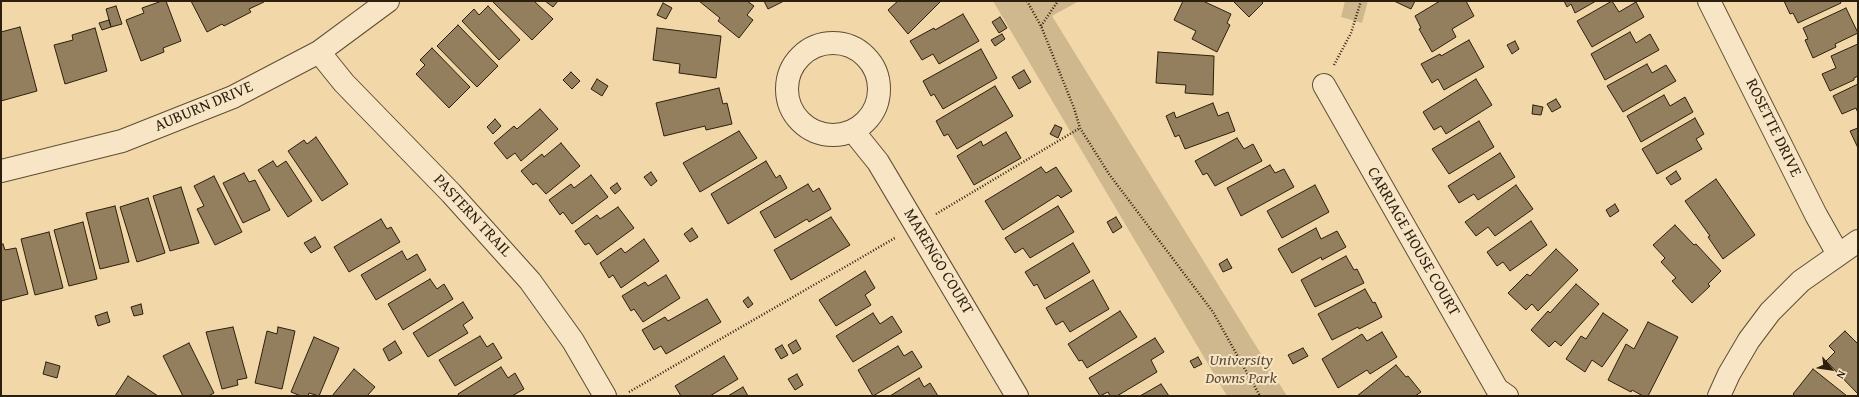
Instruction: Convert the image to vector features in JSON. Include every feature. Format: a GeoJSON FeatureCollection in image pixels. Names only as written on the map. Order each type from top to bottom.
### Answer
{"type":"FeatureCollection","features":[{"type":"Feature","properties":{"kind":"street","name":"AUBURN DRIVE"},"geometry":{"type":"LineString","coordinates":[[1,171],[122,141],[233,98],[319,52],[388,1]]}},
{"type":"Feature","properties":{"kind":"street","name":"ROSETTE DRIVE"},"geometry":{"type":"LineString","coordinates":[[1709,1],[1816,215],[1838,254]]}},
{"type":"Feature","properties":{"kind":"street"},"geometry":{"type":"LineString","coordinates":[[838,42],[853,47],[861,52],[872,64],[878,79],[878,101],[871,115],[854,130],[842,134],[826,135],[805,126],[794,115],[787,98],[787,82],[794,63],[806,51],[822,44],[838,42]]}},
{"type":"Feature","properties":{"kind":"street","name":"PASTERN TRAIL"},"geometry":{"type":"LineString","coordinates":[[319,52],[344,83],[451,193],[530,281],[573,341],[605,396]]}},
{"type":"Feature","properties":{"kind":"street","name":"CARRIAGE HOUSE COURT"},"geometry":{"type":"LineString","coordinates":[[1324,85],[1497,389],[1507,396]]}},
{"type":"Feature","properties":{"kind":"street","name":"MARENGO COURT"},"geometry":{"type":"LineString","coordinates":[[854,130],[878,162],[1017,396]]}},
{"type":"Feature","properties":{"kind":"street"},"geometry":{"type":"LineString","coordinates":[[1719,396],[1729,374],[1749,340],[1770,312],[1801,281],[1858,241]]}},
{"type":"Feature","properties":{"kind":"path"},"geometry":{"type":"LineString","coordinates":[[1027,1],[1041,26],[1074,108],[1080,128],[1109,174],[1213,312],[1260,396]]}},
{"type":"Feature","properties":{"kind":"path"},"geometry":{"type":"LineString","coordinates":[[1041,26],[1058,1]]}},
{"type":"Feature","properties":{"kind":"path"},"geometry":{"type":"LineString","coordinates":[[1324,85],[1351,33],[1361,1]]}},
{"type":"Feature","properties":{"kind":"path"},"geometry":{"type":"LineString","coordinates":[[933,216],[1080,128]]}},
{"type":"Feature","properties":{"kind":"path"},"geometry":{"type":"LineString","coordinates":[[627,393],[901,235]]}},
{"type":"Feature","properties":{"kind":"green space","name":"University Downs Park"},"geometry":{"type":"Polygon","coordinates":[[[993,1],[1079,1],[1052,16],[1287,396],[1227,396],[993,1]]]}},
{"type":"Feature","properties":{"kind":"green space"},"geometry":{"type":"Polygon","coordinates":[[[1345,1],[1368,1],[1362,23],[1341,17],[1345,1]]]}},
{"type":"Feature","properties":{"kind":"building"},"geometry":{"type":"Polygon","coordinates":[[[166,1],[181,41],[163,48],[164,52],[141,61],[126,20],[144,13],[142,8],[166,1]]]}},
{"type":"Feature","properties":{"kind":"building"},"geometry":{"type":"Polygon","coordinates":[[[191,1],[264,2],[249,9],[251,12],[224,26],[222,24],[207,32],[191,1]]]}},
{"type":"Feature","properties":{"kind":"building"},"geometry":{"type":"Polygon","coordinates":[[[492,1],[534,1],[553,19],[532,40],[492,1]]]}},
{"type":"Feature","properties":{"kind":"building"},"geometry":{"type":"Polygon","coordinates":[[[545,1],[558,1],[553,7],[545,1]]]}},
{"type":"Feature","properties":{"kind":"building"},"geometry":{"type":"Polygon","coordinates":[[[699,1],[747,1],[754,6],[747,15],[753,20],[739,38],[718,21],[720,18],[699,1]]]}},
{"type":"Feature","properties":{"kind":"building"},"geometry":{"type":"Polygon","coordinates":[[[764,1],[784,1],[768,9],[764,1]]]}},
{"type":"Feature","properties":{"kind":"building"},"geometry":{"type":"Polygon","coordinates":[[[898,1],[941,1],[908,34],[888,10],[898,1]]]}},
{"type":"Feature","properties":{"kind":"building"},"geometry":{"type":"Polygon","coordinates":[[[1183,1],[1203,1],[1231,14],[1227,23],[1230,25],[1217,52],[1192,39],[1196,31],[1174,20],[1183,1]]]}},
{"type":"Feature","properties":{"kind":"building"},"geometry":{"type":"Polygon","coordinates":[[[1233,1],[1261,1],[1263,3],[1249,17],[1233,1]]]}},
{"type":"Feature","properties":{"kind":"building"},"geometry":{"type":"Polygon","coordinates":[[[1394,1],[1415,1],[1411,9],[1394,1]]]}},
{"type":"Feature","properties":{"kind":"building"},"geometry":{"type":"Polygon","coordinates":[[[1440,1],[1466,1],[1474,16],[1452,29],[1456,37],[1432,52],[1419,29],[1421,28],[1415,16],[1440,1]]]}},
{"type":"Feature","properties":{"kind":"building"},"geometry":{"type":"Polygon","coordinates":[[[1564,1],[1596,1],[1575,13],[1571,4],[1567,7],[1564,1]]]}},
{"type":"Feature","properties":{"kind":"building"},"geometry":{"type":"Polygon","coordinates":[[[1612,1],[1619,12],[1636,2],[1644,17],[1592,47],[1577,21],[1612,1]]]}},
{"type":"Feature","properties":{"kind":"building"},"geometry":{"type":"Polygon","coordinates":[[[1784,1],[1840,1],[1841,3],[1798,23],[1793,13],[1790,14],[1784,1]]]}},
{"type":"Feature","properties":{"kind":"building"},"geometry":{"type":"Polygon","coordinates":[[[663,3],[672,8],[666,19],[657,15],[663,3]]]}},
{"type":"Feature","properties":{"kind":"building"},"geometry":{"type":"Polygon","coordinates":[[[116,6],[122,24],[111,27],[106,9],[116,6]]]}},
{"type":"Feature","properties":{"kind":"building"},"geometry":{"type":"Polygon","coordinates":[[[488,6],[520,40],[499,60],[462,21],[474,9],[479,15],[488,6]]]}},
{"type":"Feature","properties":{"kind":"building"},"geometry":{"type":"Polygon","coordinates":[[[1846,8],[1858,33],[1835,44],[1836,47],[1813,58],[1805,40],[1808,39],[1803,28],[1846,8]]]}},
{"type":"Feature","properties":{"kind":"building"},"geometry":{"type":"Polygon","coordinates":[[[963,14],[979,41],[939,64],[933,54],[922,60],[910,41],[934,28],[935,30],[963,14]]]}},
{"type":"Feature","properties":{"kind":"building"},"geometry":{"type":"Polygon","coordinates":[[[1000,17],[1007,28],[999,33],[992,22],[1000,17]]]}},
{"type":"Feature","properties":{"kind":"building"},"geometry":{"type":"Polygon","coordinates":[[[109,20],[111,27],[102,30],[99,23],[109,20]]]}},
{"type":"Feature","properties":{"kind":"building"},"geometry":{"type":"Polygon","coordinates":[[[458,25],[498,66],[477,87],[437,46],[458,25]]]}},
{"type":"Feature","properties":{"kind":"building"},"geometry":{"type":"Polygon","coordinates":[[[20,27],[37,91],[1,101],[1,32],[20,27]]]}},
{"type":"Feature","properties":{"kind":"building"},"geometry":{"type":"Polygon","coordinates":[[[95,28],[107,71],[65,84],[54,45],[73,40],[72,35],[95,28]]]}},
{"type":"Feature","properties":{"kind":"building"},"geometry":{"type":"Polygon","coordinates":[[[657,28],[721,36],[716,78],[679,73],[680,64],[653,60],[657,28]]]}},
{"type":"Feature","properties":{"kind":"building"},"geometry":{"type":"Polygon","coordinates":[[[1630,32],[1636,43],[1650,34],[1659,50],[1605,80],[1591,54],[1630,32]]]}},
{"type":"Feature","properties":{"kind":"building"},"geometry":{"type":"Polygon","coordinates":[[[1002,34],[1005,39],[995,46],[991,40],[1002,34]]]}},
{"type":"Feature","properties":{"kind":"building"},"geometry":{"type":"Polygon","coordinates":[[[1469,40],[1484,67],[1444,90],[1438,79],[1432,83],[1421,64],[1440,54],[1441,56],[1469,40]]]}},
{"type":"Feature","properties":{"kind":"building"},"geometry":{"type":"Polygon","coordinates":[[[1515,41],[1519,49],[1512,54],[1507,45],[1515,41]]]}},
{"type":"Feature","properties":{"kind":"building"},"geometry":{"type":"Polygon","coordinates":[[[1858,44],[1858,76],[1854,78],[1854,80],[1830,91],[1822,74],[1836,68],[1831,56],[1858,44]]]}},
{"type":"Feature","properties":{"kind":"building"},"geometry":{"type":"Polygon","coordinates":[[[432,48],[470,87],[449,108],[416,74],[425,65],[420,60],[432,48]]]}},
{"type":"Feature","properties":{"kind":"building"},"geometry":{"type":"Polygon","coordinates":[[[981,49],[997,78],[943,109],[934,94],[931,96],[923,81],[981,49]]]}},
{"type":"Feature","properties":{"kind":"building"},"geometry":{"type":"Polygon","coordinates":[[[1158,52],[1214,56],[1213,95],[1185,93],[1186,85],[1156,83],[1158,52]]]}},
{"type":"Feature","properties":{"kind":"building"},"geometry":{"type":"Polygon","coordinates":[[[1647,64],[1652,73],[1666,65],[1676,81],[1623,112],[1607,86],[1647,64]]]}},
{"type":"Feature","properties":{"kind":"building"},"geometry":{"type":"Polygon","coordinates":[[[1024,70],[1031,82],[1019,89],[1012,77],[1024,70]]]}},
{"type":"Feature","properties":{"kind":"building"},"geometry":{"type":"Polygon","coordinates":[[[571,72],[580,81],[572,89],[563,80],[571,72]]]}},
{"type":"Feature","properties":{"kind":"building"},"geometry":{"type":"Polygon","coordinates":[[[597,79],[608,86],[602,96],[591,89],[597,79]]]}},
{"type":"Feature","properties":{"kind":"building"},"geometry":{"type":"Polygon","coordinates":[[[1476,79],[1492,105],[1446,134],[1441,126],[1434,130],[1423,112],[1476,79]]]}},
{"type":"Feature","properties":{"kind":"building"},"geometry":{"type":"Polygon","coordinates":[[[1858,84],[1858,113],[1856,108],[1842,114],[1833,96],[1858,84]]]}},
{"type":"Feature","properties":{"kind":"building"},"geometry":{"type":"Polygon","coordinates":[[[995,86],[1013,116],[957,149],[948,134],[944,136],[936,121],[995,86]]]}},
{"type":"Feature","properties":{"kind":"building"},"geometry":{"type":"Polygon","coordinates":[[[719,88],[723,104],[727,103],[732,124],[706,130],[705,126],[664,136],[656,103],[719,88]]]}},
{"type":"Feature","properties":{"kind":"building"},"geometry":{"type":"Polygon","coordinates":[[[1664,95],[1670,106],[1685,97],[1693,112],[1641,142],[1627,116],[1664,95]]]}},
{"type":"Feature","properties":{"kind":"building"},"geometry":{"type":"Polygon","coordinates":[[[1556,99],[1561,107],[1552,112],[1547,104],[1556,99]]]}},
{"type":"Feature","properties":{"kind":"building"},"geometry":{"type":"Polygon","coordinates":[[[1213,103],[1218,116],[1228,112],[1235,131],[1185,149],[1179,135],[1175,137],[1166,116],[1174,112],[1176,118],[1213,103]]]}},
{"type":"Feature","properties":{"kind":"building"},"geometry":{"type":"Polygon","coordinates":[[[1533,105],[1543,107],[1541,115],[1532,114],[1533,105]]]}},
{"type":"Feature","properties":{"kind":"building"},"geometry":{"type":"Polygon","coordinates":[[[540,109],[558,129],[521,161],[515,153],[507,159],[494,143],[514,126],[517,129],[540,109]]]}},
{"type":"Feature","properties":{"kind":"building"},"geometry":{"type":"Polygon","coordinates":[[[1695,118],[1704,134],[1696,139],[1702,149],[1657,174],[1642,149],[1695,118]]]}},
{"type":"Feature","properties":{"kind":"building"},"geometry":{"type":"Polygon","coordinates":[[[495,119],[501,126],[493,134],[487,127],[495,119]]]}},
{"type":"Feature","properties":{"kind":"building"},"geometry":{"type":"Polygon","coordinates":[[[1479,121],[1494,147],[1449,174],[1432,149],[1479,121]]]}},
{"type":"Feature","properties":{"kind":"building"},"geometry":{"type":"Polygon","coordinates":[[[1055,125],[1062,128],[1058,138],[1050,134],[1055,125]]]}},
{"type":"Feature","properties":{"kind":"building"},"geometry":{"type":"Polygon","coordinates":[[[1858,128],[1858,148],[1850,131],[1858,128]]]}},
{"type":"Feature","properties":{"kind":"building"},"geometry":{"type":"Polygon","coordinates":[[[739,131],[757,158],[700,192],[683,163],[739,131]]]}},
{"type":"Feature","properties":{"kind":"building"},"geometry":{"type":"Polygon","coordinates":[[[1006,132],[1021,158],[974,185],[957,156],[981,141],[983,146],[1006,132]]]}},
{"type":"Feature","properties":{"kind":"building"},"geometry":{"type":"Polygon","coordinates":[[[316,137],[348,184],[322,201],[288,151],[304,140],[307,144],[316,137]]]}},
{"type":"Feature","properties":{"kind":"building"},"geometry":{"type":"Polygon","coordinates":[[[1237,138],[1244,149],[1253,144],[1262,161],[1215,186],[1207,173],[1203,175],[1195,161],[1237,138]]]}},
{"type":"Feature","properties":{"kind":"building"},"geometry":{"type":"Polygon","coordinates":[[[561,143],[580,166],[546,194],[536,183],[533,185],[521,171],[542,154],[544,157],[561,143]]]}},
{"type":"Feature","properties":{"kind":"building"},"geometry":{"type":"Polygon","coordinates":[[[1500,153],[1515,177],[1478,200],[1474,194],[1459,203],[1448,186],[1500,153]]]}},
{"type":"Feature","properties":{"kind":"building"},"geometry":{"type":"Polygon","coordinates":[[[273,161],[277,167],[286,161],[312,201],[288,217],[258,170],[273,161]]]}},
{"type":"Feature","properties":{"kind":"building"},"geometry":{"type":"Polygon","coordinates":[[[766,161],[776,178],[780,175],[787,188],[728,224],[711,194],[766,161]]]}},
{"type":"Feature","properties":{"kind":"building"},"geometry":{"type":"Polygon","coordinates":[[[1270,165],[1275,173],[1284,169],[1294,187],[1241,216],[1227,188],[1270,165]]]}},
{"type":"Feature","properties":{"kind":"building"},"geometry":{"type":"Polygon","coordinates":[[[1041,167],[1046,173],[1056,167],[1072,191],[1061,198],[1058,195],[1003,230],[985,201],[1041,167]]]}},
{"type":"Feature","properties":{"kind":"building"},"geometry":{"type":"Polygon","coordinates":[[[1676,171],[1681,179],[1671,185],[1666,178],[1676,171]]]}},
{"type":"Feature","properties":{"kind":"building"},"geometry":{"type":"Polygon","coordinates":[[[651,172],[657,181],[651,186],[644,177],[651,172]]]}},
{"type":"Feature","properties":{"kind":"building"},"geometry":{"type":"Polygon","coordinates":[[[244,173],[249,182],[255,180],[270,210],[243,223],[223,183],[244,173]]]}},
{"type":"Feature","properties":{"kind":"building"},"geometry":{"type":"Polygon","coordinates":[[[591,175],[608,197],[572,224],[563,212],[560,215],[549,200],[571,184],[574,188],[591,175]]]}},
{"type":"Feature","properties":{"kind":"building"},"geometry":{"type":"Polygon","coordinates":[[[214,176],[242,232],[215,245],[197,209],[204,206],[194,186],[214,176]]]}},
{"type":"Feature","properties":{"kind":"building"},"geometry":{"type":"Polygon","coordinates":[[[1716,179],[1755,235],[1723,259],[1708,237],[1710,236],[1685,201],[1716,179]]]}},
{"type":"Feature","properties":{"kind":"building"},"geometry":{"type":"Polygon","coordinates":[[[617,183],[621,189],[615,194],[610,188],[617,183]]]}},
{"type":"Feature","properties":{"kind":"building"},"geometry":{"type":"Polygon","coordinates":[[[808,184],[813,192],[819,188],[831,209],[809,222],[807,219],[775,238],[760,212],[808,184]]]}},
{"type":"Feature","properties":{"kind":"building"},"geometry":{"type":"Polygon","coordinates":[[[1315,185],[1329,212],[1282,238],[1267,211],[1315,185]]]}},
{"type":"Feature","properties":{"kind":"building"},"geometry":{"type":"Polygon","coordinates":[[[1516,185],[1533,209],[1495,236],[1488,227],[1476,236],[1465,222],[1516,185]]]}},
{"type":"Feature","properties":{"kind":"building"},"geometry":{"type":"Polygon","coordinates":[[[181,187],[199,243],[170,251],[153,196],[181,187]]]}},
{"type":"Feature","properties":{"kind":"building"},"geometry":{"type":"Polygon","coordinates":[[[148,198],[165,253],[137,262],[120,207],[148,198]]]}},
{"type":"Feature","properties":{"kind":"building"},"geometry":{"type":"Polygon","coordinates":[[[1615,204],[1619,211],[1610,217],[1606,210],[1615,204]]]}},
{"type":"Feature","properties":{"kind":"building"},"geometry":{"type":"Polygon","coordinates":[[[115,206],[129,262],[100,269],[86,213],[115,206]]]}},
{"type":"Feature","properties":{"kind":"building"},"geometry":{"type":"Polygon","coordinates":[[[1058,206],[1074,232],[1030,258],[1023,248],[1015,253],[1005,238],[1058,206]]]}},
{"type":"Feature","properties":{"kind":"building"},"geometry":{"type":"Polygon","coordinates":[[[618,207],[634,228],[597,255],[589,243],[585,245],[575,231],[597,215],[600,219],[618,207]]]}},
{"type":"Feature","properties":{"kind":"building"},"geometry":{"type":"Polygon","coordinates":[[[831,217],[850,245],[791,280],[774,250],[831,217]]]}},
{"type":"Feature","properties":{"kind":"building"},"geometry":{"type":"Polygon","coordinates":[[[1116,217],[1122,227],[1113,233],[1107,222],[1116,217]]]}},
{"type":"Feature","properties":{"kind":"building"},"geometry":{"type":"Polygon","coordinates":[[[381,219],[387,229],[391,227],[400,242],[349,272],[334,247],[381,219]]]}},
{"type":"Feature","properties":{"kind":"building"},"geometry":{"type":"Polygon","coordinates":[[[1531,221],[1547,245],[1510,271],[1503,262],[1497,266],[1487,252],[1531,221]]]}},
{"type":"Feature","properties":{"kind":"building"},"geometry":{"type":"Polygon","coordinates":[[[83,222],[97,279],[69,286],[54,230],[83,222]]]}},
{"type":"Feature","properties":{"kind":"building"},"geometry":{"type":"Polygon","coordinates":[[[1675,225],[1694,245],[1696,244],[1721,271],[1708,284],[1710,286],[1692,303],[1672,281],[1676,278],[1661,262],[1665,258],[1653,245],[1675,225]]]}},
{"type":"Feature","properties":{"kind":"building"},"geometry":{"type":"Polygon","coordinates":[[[692,228],[698,237],[690,242],[684,234],[692,228]]]}},
{"type":"Feature","properties":{"kind":"building"},"geometry":{"type":"Polygon","coordinates":[[[1316,228],[1321,239],[1337,231],[1346,247],[1322,260],[1321,257],[1292,273],[1278,249],[1316,228]]]}},
{"type":"Feature","properties":{"kind":"building"},"geometry":{"type":"Polygon","coordinates":[[[49,232],[63,288],[35,295],[21,239],[49,232]]]}},
{"type":"Feature","properties":{"kind":"building"},"geometry":{"type":"Polygon","coordinates":[[[315,237],[321,247],[311,253],[304,243],[315,237]]]}},
{"type":"Feature","properties":{"kind":"building"},"geometry":{"type":"Polygon","coordinates":[[[644,239],[659,261],[621,288],[613,275],[609,278],[600,263],[621,248],[625,253],[644,239]]]}},
{"type":"Feature","properties":{"kind":"building"},"geometry":{"type":"Polygon","coordinates":[[[1073,243],[1090,272],[1045,299],[1037,284],[1034,286],[1025,272],[1073,243]]]}},
{"type":"Feature","properties":{"kind":"building"},"geometry":{"type":"Polygon","coordinates":[[[3,244],[5,250],[16,248],[28,294],[1,301],[1,245],[3,244]]]}},
{"type":"Feature","properties":{"kind":"building"},"geometry":{"type":"Polygon","coordinates":[[[1556,249],[1578,270],[1538,311],[1532,304],[1526,310],[1508,293],[1527,274],[1530,276],[1556,249]]]}},
{"type":"Feature","properties":{"kind":"building"},"geometry":{"type":"Polygon","coordinates":[[[402,251],[407,260],[417,254],[426,270],[376,300],[361,275],[402,251]]]}},
{"type":"Feature","properties":{"kind":"building"},"geometry":{"type":"Polygon","coordinates":[[[1346,256],[1354,270],[1357,269],[1364,283],[1315,307],[1301,280],[1346,256]]]}},
{"type":"Feature","properties":{"kind":"building"},"geometry":{"type":"Polygon","coordinates":[[[1227,259],[1232,268],[1223,272],[1219,264],[1227,259]]]}},
{"type":"Feature","properties":{"kind":"building"},"geometry":{"type":"Polygon","coordinates":[[[865,271],[875,288],[865,295],[871,305],[836,326],[819,300],[865,271]]]}},
{"type":"Feature","properties":{"kind":"building"},"geometry":{"type":"Polygon","coordinates":[[[666,275],[680,298],[643,322],[634,309],[631,311],[622,296],[645,282],[648,286],[666,275]]]}},
{"type":"Feature","properties":{"kind":"building"},"geometry":{"type":"Polygon","coordinates":[[[430,279],[437,289],[444,284],[453,299],[403,330],[388,304],[430,279]]]}},
{"type":"Feature","properties":{"kind":"building"},"geometry":{"type":"Polygon","coordinates":[[[1093,280],[1109,309],[1070,332],[1063,321],[1056,325],[1046,308],[1093,280]]]}},
{"type":"Feature","properties":{"kind":"building"},"geometry":{"type":"Polygon","coordinates":[[[1576,284],[1599,304],[1561,346],[1555,341],[1549,347],[1531,330],[1548,311],[1550,313],[1576,284]]]}},
{"type":"Feature","properties":{"kind":"building"},"geometry":{"type":"Polygon","coordinates":[[[1365,289],[1373,303],[1375,302],[1382,317],[1359,329],[1358,327],[1332,340],[1318,314],[1365,289]]]}},
{"type":"Feature","properties":{"kind":"building"},"geometry":{"type":"Polygon","coordinates":[[[748,297],[753,304],[748,308],[743,301],[748,297]]]}},
{"type":"Feature","properties":{"kind":"building"},"geometry":{"type":"Polygon","coordinates":[[[707,299],[721,322],[666,354],[661,346],[654,350],[642,330],[665,317],[668,321],[707,299]]]}},
{"type":"Feature","properties":{"kind":"building"},"geometry":{"type":"Polygon","coordinates":[[[463,302],[473,318],[463,325],[468,333],[428,357],[413,333],[463,302]]]}},
{"type":"Feature","properties":{"kind":"building"},"geometry":{"type":"Polygon","coordinates":[[[141,304],[143,314],[134,316],[131,307],[141,304]]]}},
{"type":"Feature","properties":{"kind":"building"},"geometry":{"type":"Polygon","coordinates":[[[1120,311],[1137,337],[1087,368],[1082,360],[1079,361],[1068,344],[1120,311]]]}},
{"type":"Feature","properties":{"kind":"building"},"geometry":{"type":"Polygon","coordinates":[[[107,312],[110,322],[98,326],[95,316],[107,312]]]}},
{"type":"Feature","properties":{"kind":"building"},"geometry":{"type":"Polygon","coordinates":[[[873,313],[880,324],[892,316],[902,332],[853,362],[836,336],[873,313]]]}},
{"type":"Feature","properties":{"kind":"building"},"geometry":{"type":"Polygon","coordinates":[[[1603,313],[1628,330],[1602,367],[1592,360],[1585,372],[1566,359],[1581,336],[1586,339],[1603,313]]]}},
{"type":"Feature","properties":{"kind":"building"},"geometry":{"type":"Polygon","coordinates":[[[1648,322],[1678,337],[1648,396],[1643,396],[1632,390],[1631,392],[1608,380],[1626,344],[1634,349],[1648,322]]]}},
{"type":"Feature","properties":{"kind":"building"},"geometry":{"type":"Polygon","coordinates":[[[233,327],[247,378],[237,380],[238,385],[222,389],[206,332],[233,327]]]}},
{"type":"Feature","properties":{"kind":"building"},"geometry":{"type":"Polygon","coordinates":[[[278,327],[295,331],[282,389],[255,383],[267,331],[277,334],[278,327]]]}},
{"type":"Feature","properties":{"kind":"building"},"geometry":{"type":"Polygon","coordinates":[[[1845,331],[1858,344],[1858,394],[1826,361],[1835,352],[1829,346],[1845,331]]]}},
{"type":"Feature","properties":{"kind":"building"},"geometry":{"type":"Polygon","coordinates":[[[1382,332],[1397,357],[1370,374],[1367,370],[1338,388],[1322,359],[1362,334],[1367,341],[1382,332]]]}},
{"type":"Feature","properties":{"kind":"building"},"geometry":{"type":"Polygon","coordinates":[[[480,336],[487,347],[493,343],[502,358],[455,386],[439,360],[480,336]]]}},
{"type":"Feature","properties":{"kind":"building"},"geometry":{"type":"Polygon","coordinates":[[[314,337],[339,348],[319,396],[309,393],[308,396],[301,396],[291,392],[314,337]]]}},
{"type":"Feature","properties":{"kind":"building"},"geometry":{"type":"Polygon","coordinates":[[[1155,338],[1164,352],[1151,360],[1157,372],[1117,396],[1110,396],[1108,392],[1100,396],[1089,378],[1155,338]]]}},
{"type":"Feature","properties":{"kind":"building"},"geometry":{"type":"Polygon","coordinates":[[[796,340],[801,349],[793,354],[788,345],[796,340]]]}},
{"type":"Feature","properties":{"kind":"building"},"geometry":{"type":"Polygon","coordinates":[[[395,341],[402,353],[389,361],[383,349],[395,341]]]}},
{"type":"Feature","properties":{"kind":"building"},"geometry":{"type":"Polygon","coordinates":[[[189,343],[214,393],[208,396],[183,396],[163,356],[189,343]]]}},
{"type":"Feature","properties":{"kind":"building"},"geometry":{"type":"Polygon","coordinates":[[[782,345],[788,355],[781,359],[775,349],[782,345]]]}},
{"type":"Feature","properties":{"kind":"building"},"geometry":{"type":"Polygon","coordinates":[[[898,346],[904,356],[912,351],[922,367],[873,396],[858,370],[898,346]]]}},
{"type":"Feature","properties":{"kind":"building"},"geometry":{"type":"Polygon","coordinates":[[[1303,348],[1308,356],[1293,364],[1288,355],[1303,348]]]}},
{"type":"Feature","properties":{"kind":"building"},"geometry":{"type":"Polygon","coordinates":[[[724,356],[738,379],[710,396],[681,396],[675,386],[724,356]]]}},
{"type":"Feature","properties":{"kind":"building"},"geometry":{"type":"Polygon","coordinates":[[[1198,357],[1202,364],[1194,368],[1190,361],[1198,357]]]}},
{"type":"Feature","properties":{"kind":"building"},"geometry":{"type":"Polygon","coordinates":[[[46,362],[60,366],[57,378],[43,374],[46,362]]]}},
{"type":"Feature","properties":{"kind":"building"},"geometry":{"type":"Polygon","coordinates":[[[1396,365],[1406,377],[1408,376],[1421,392],[1415,396],[1357,396],[1396,365]]]}},
{"type":"Feature","properties":{"kind":"building"},"geometry":{"type":"Polygon","coordinates":[[[501,367],[508,378],[515,373],[524,389],[512,396],[459,396],[458,394],[501,367]]]}},
{"type":"Feature","properties":{"kind":"building"},"geometry":{"type":"Polygon","coordinates":[[[354,369],[375,387],[367,396],[332,396],[354,369]]]}},
{"type":"Feature","properties":{"kind":"building"},"geometry":{"type":"Polygon","coordinates":[[[1813,369],[1847,396],[1795,396],[1793,394],[1813,369]]]}},
{"type":"Feature","properties":{"kind":"building"},"geometry":{"type":"Polygon","coordinates":[[[797,374],[803,385],[795,390],[788,379],[797,374]]]}},
{"type":"Feature","properties":{"kind":"building"},"geometry":{"type":"Polygon","coordinates":[[[128,376],[158,396],[115,396],[128,376]]]}},
{"type":"Feature","properties":{"kind":"building"},"geometry":{"type":"Polygon","coordinates":[[[919,378],[924,387],[930,383],[938,396],[890,396],[919,378]]]}},
{"type":"Feature","properties":{"kind":"building"},"geometry":{"type":"Polygon","coordinates":[[[1161,384],[1169,396],[1140,396],[1161,384]]]}},
{"type":"Feature","properties":{"kind":"building"},"geometry":{"type":"Polygon","coordinates":[[[743,387],[748,396],[728,396],[743,387]]]}}]}
